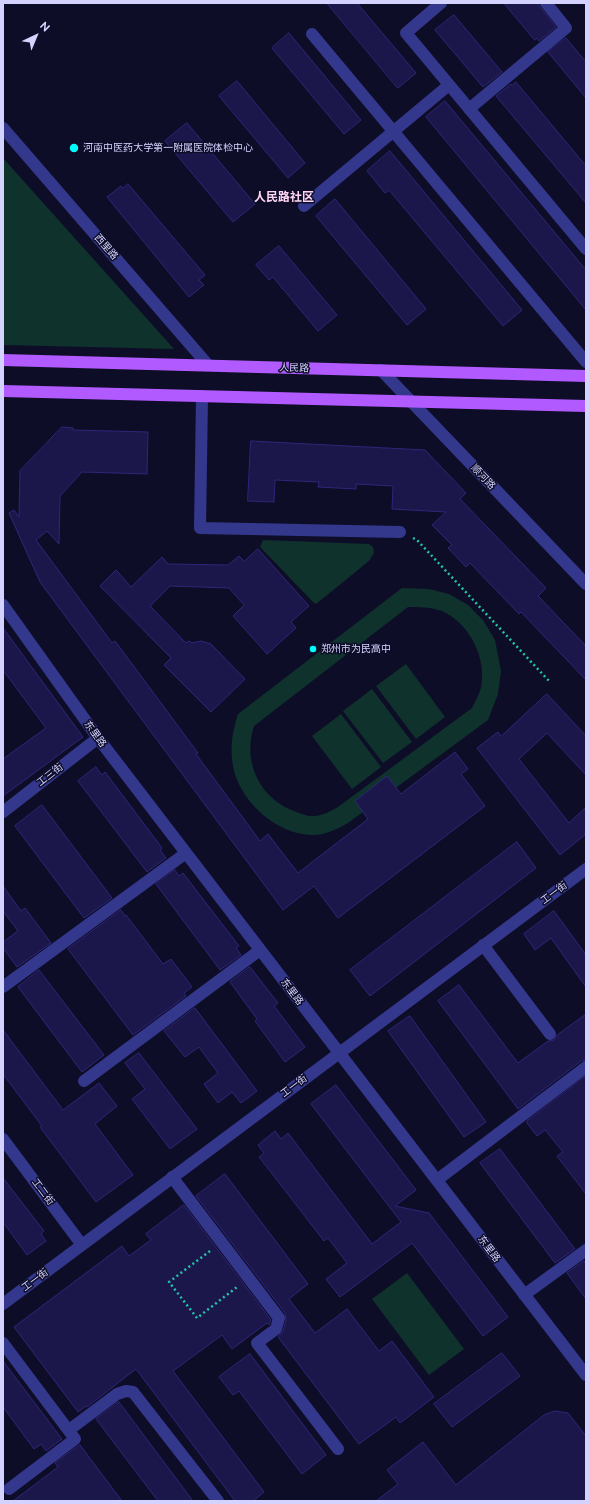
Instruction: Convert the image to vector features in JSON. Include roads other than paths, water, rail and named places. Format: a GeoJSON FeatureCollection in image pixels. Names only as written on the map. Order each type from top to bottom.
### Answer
{"type":"FeatureCollection","features":[{"type":"Feature","properties":{"kind":"main road","name":"人民路"},"geometry":{"type":"LineString","coordinates":[[3,360],[586,376]]}},
{"type":"Feature","properties":{"kind":"main road"},"geometry":{"type":"LineString","coordinates":[[3,391],[586,406]]}},
{"type":"Feature","properties":{"kind":"street"},"geometry":{"type":"LineString","coordinates":[[441,3],[406,33],[586,249]]}},
{"type":"Feature","properties":{"kind":"street"},"geometry":{"type":"LineString","coordinates":[[469,109],[566,28],[546,3]]}},
{"type":"Feature","properties":{"kind":"street"},"geometry":{"type":"LineString","coordinates":[[312,34],[586,362]]}},
{"type":"Feature","properties":{"kind":"street"},"geometry":{"type":"LineString","coordinates":[[304,206],[450,85]]}},
{"type":"Feature","properties":{"kind":"street","name":"西里路"},"geometry":{"type":"LineString","coordinates":[[3,128],[208,365]]}},
{"type":"Feature","properties":{"kind":"street","name":"顺河路"},"geometry":{"type":"LineString","coordinates":[[381,370],[586,584]]}},
{"type":"Feature","properties":{"kind":"street"},"geometry":{"type":"LineString","coordinates":[[202,396],[200,528],[400,532]]}},
{"type":"Feature","properties":{"kind":"street","name":"东里路"},"geometry":{"type":"LineString","coordinates":[[3,605],[98,738],[586,1375]]}},
{"type":"Feature","properties":{"kind":"street","name":"工三街"},"geometry":{"type":"LineString","coordinates":[[3,812],[98,738]]}},
{"type":"Feature","properties":{"kind":"street"},"geometry":{"type":"LineString","coordinates":[[3,987],[186,853]]}},
{"type":"Feature","properties":{"kind":"street","name":"工一街"},"geometry":{"type":"LineString","coordinates":[[3,1304],[586,869]]}},
{"type":"Feature","properties":{"kind":"street"},"geometry":{"type":"LineString","coordinates":[[483,945],[550,1034]]}},
{"type":"Feature","properties":{"kind":"street"},"geometry":{"type":"LineString","coordinates":[[84,1081],[260,950]]}},
{"type":"Feature","properties":{"kind":"street"},"geometry":{"type":"LineString","coordinates":[[437,1180],[586,1067]]}},
{"type":"Feature","properties":{"kind":"street","name":"工二街"},"geometry":{"type":"LineString","coordinates":[[3,1139],[82,1245]]}},
{"type":"Feature","properties":{"kind":"street"},"geometry":{"type":"LineString","coordinates":[[172,1177],[279,1318],[276,1329],[257,1343],[338,1449]]}},
{"type":"Feature","properties":{"kind":"street"},"geometry":{"type":"LineString","coordinates":[[524,1295],[586,1250]]}},
{"type":"Feature","properties":{"kind":"street"},"geometry":{"type":"LineString","coordinates":[[3,1343],[75,1439],[9,1489]]}},
{"type":"Feature","properties":{"kind":"street"},"geometry":{"type":"LineString","coordinates":[[69,1430],[117,1394],[126,1391],[133,1392],[218,1501]]}},
{"type":"Feature","properties":{"kind":"place","name":"河南中医药大学第一附属医院体检中心"},"geometry":{"type":"Point","coordinates":[74,148]}},
{"type":"Feature","properties":{"kind":"place","name":"郑州市为民高中"},"geometry":{"type":"Point","coordinates":[313,649]}},
{"type":"Feature","properties":{"kind":"district","name":"人民路社区"},"geometry":{"type":"Point","coordinates":[284,197]}}]}
